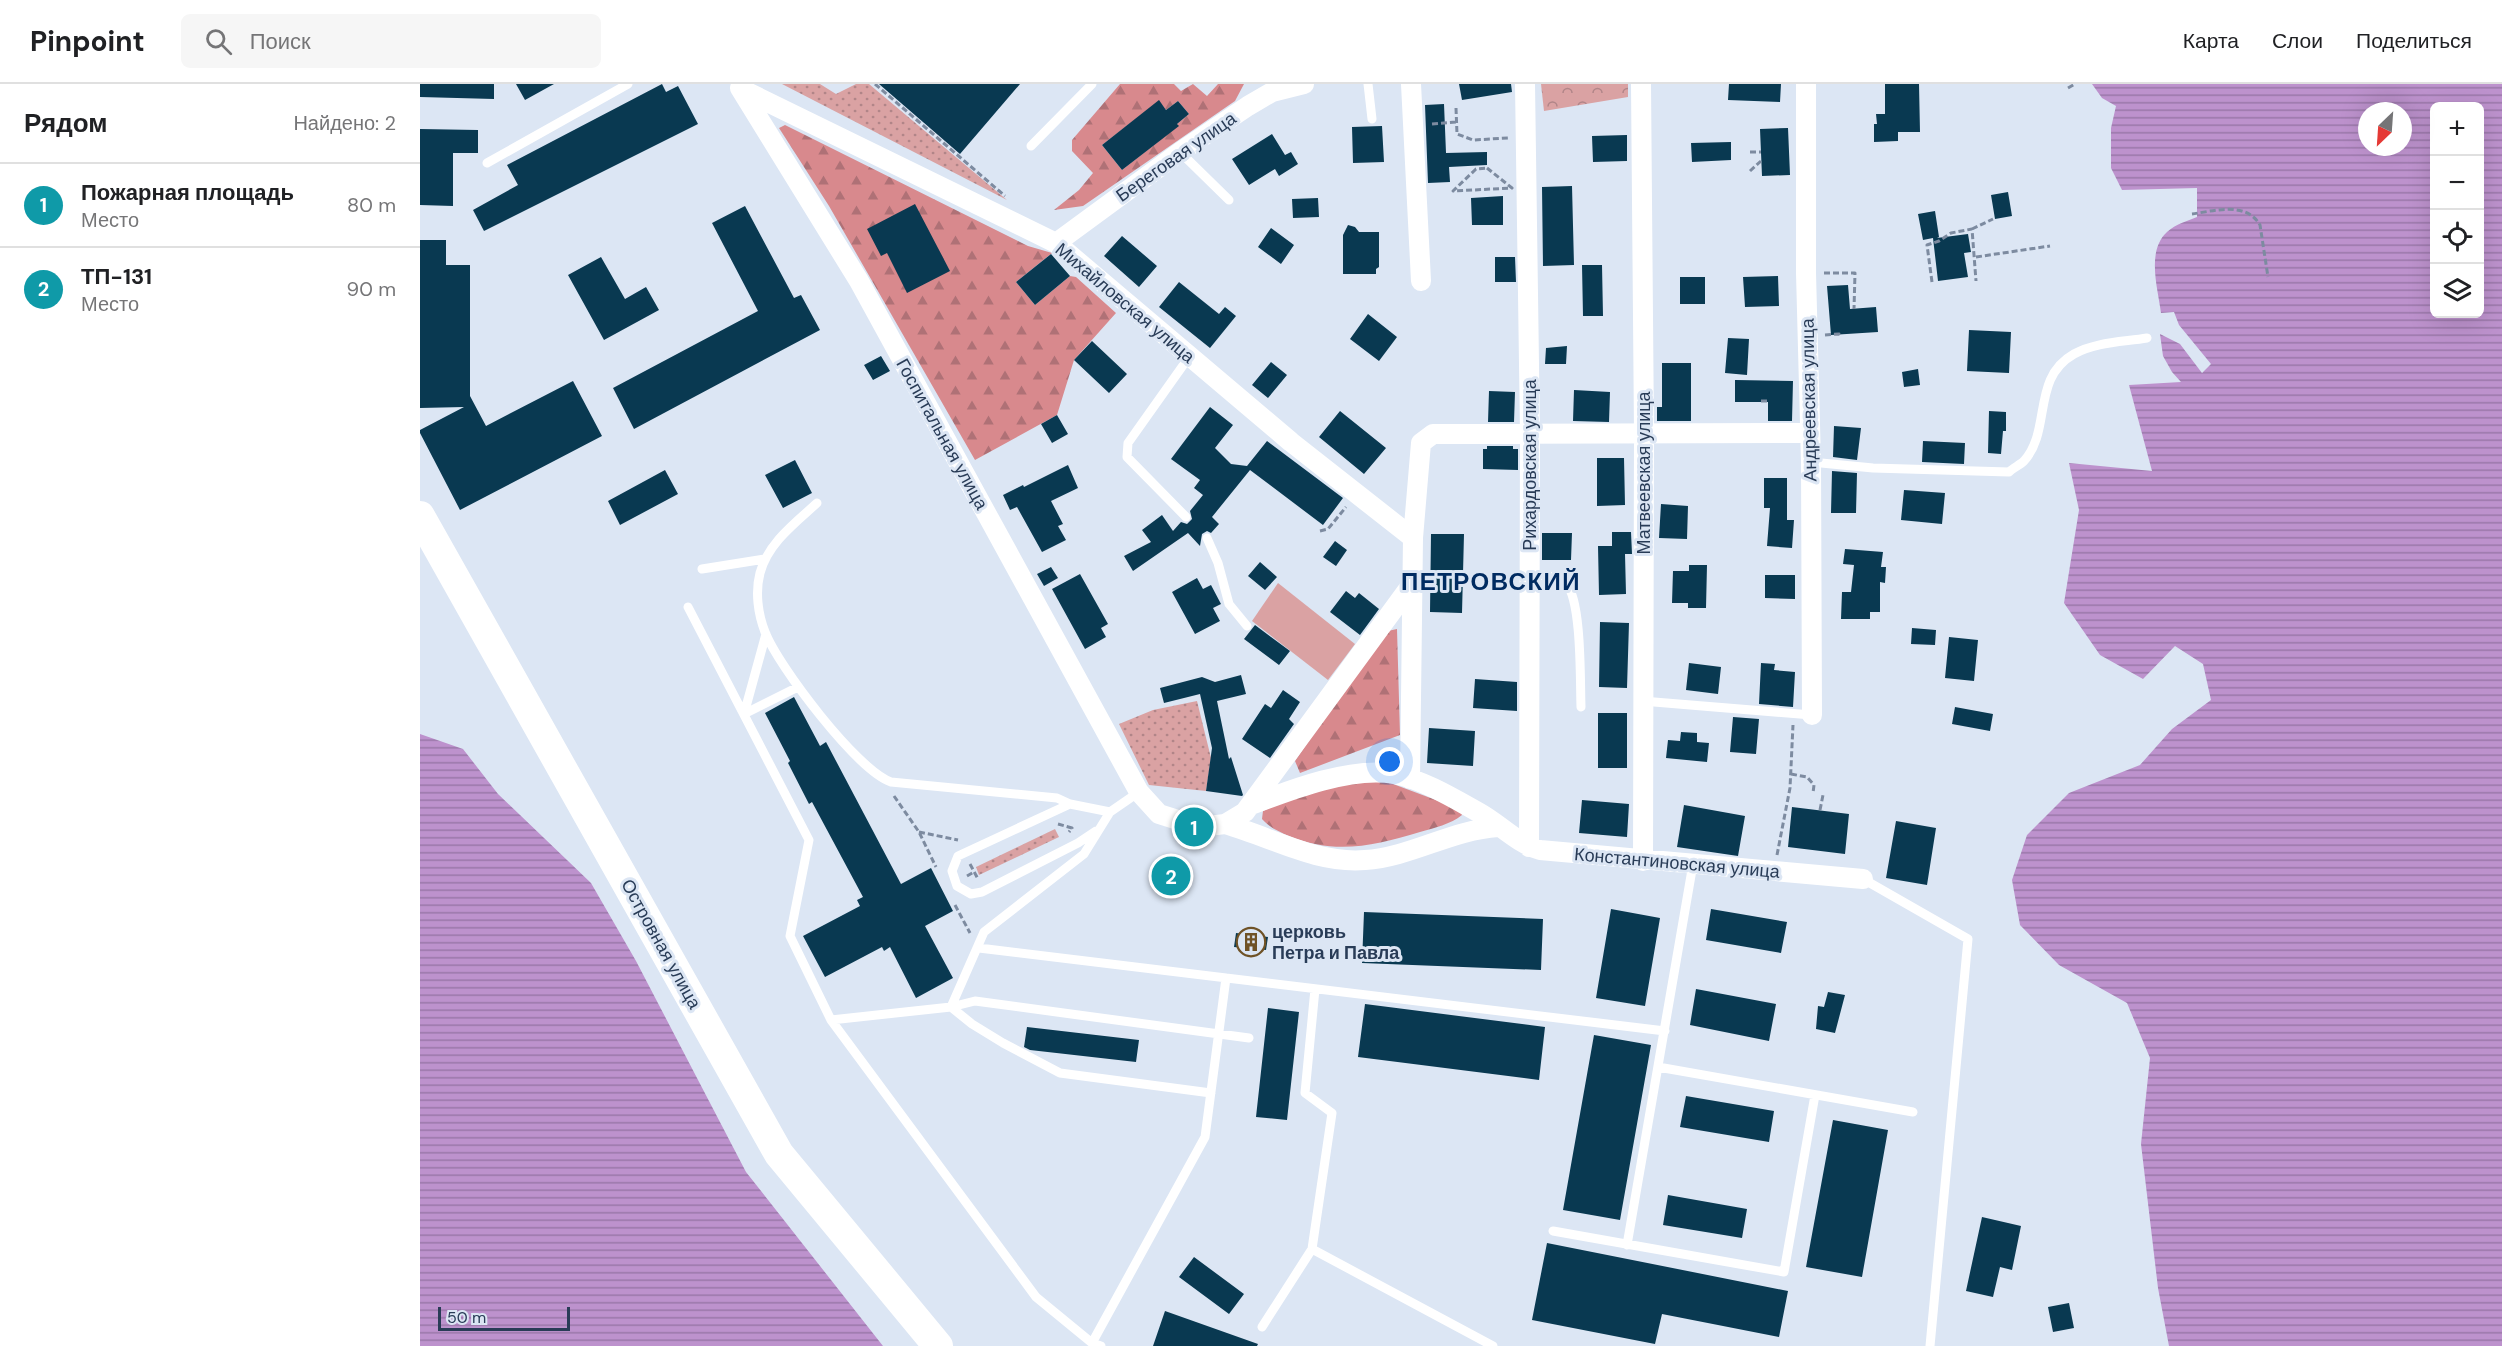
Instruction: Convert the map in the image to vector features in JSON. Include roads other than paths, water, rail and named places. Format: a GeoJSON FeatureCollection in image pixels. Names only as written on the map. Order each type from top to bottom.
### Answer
{"type":"FeatureCollection","features":[{"type":"Feature","properties":{"kind":"main road","name":"Островная улица"},"geometry":{"type":"LineString","coordinates":[[420,516],[779,1154],[938,1346]]}},
{"type":"Feature","properties":{"kind":"street","name":"Береговая улица"},"geometry":{"type":"LineString","coordinates":[[1056,243],[1270,88],[1304,84]]}},
{"type":"Feature","properties":{"kind":"street"},"geometry":{"type":"LineString","coordinates":[[1412,84],[1421,281]]}},
{"type":"Feature","properties":{"kind":"street","name":"Рихардовская улица"},"geometry":{"type":"LineString","coordinates":[[1526,84],[1530,434],[1529,847]]}},
{"type":"Feature","properties":{"kind":"street","name":"Матвеевская улица"},"geometry":{"type":"LineString","coordinates":[[1641,84],[1644,433],[1642,861]]}},
{"type":"Feature","properties":{"kind":"street","name":"Андреевская улица"},"geometry":{"type":"LineString","coordinates":[[1802,714],[1811,462],[1806,273],[1806,84]]}},
{"type":"Feature","properties":{"kind":"street","name":"Михайловская улица"},"geometry":{"type":"LineString","coordinates":[[736,86],[1056,243],[1189,357],[1413,538]]}},
{"type":"Feature","properties":{"kind":"street","name":"Госпитальная улица"},"geometry":{"type":"LineString","coordinates":[[736,86],[859,281],[1138,792],[1160,814],[1200,827],[1225,824]]}},
{"type":"Feature","properties":{"kind":"street"},"geometry":{"type":"LineString","coordinates":[[1410,779],[1413,538],[1421,443],[1433,434],[1809,433]]}},
{"type":"Feature","properties":{"kind":"street"},"geometry":{"type":"LineString","coordinates":[[1225,824],[1238,818],[1251,805],[1412,584]]}},
{"type":"Feature","properties":{"kind":"street","name":"Константиновская улица"},"geometry":{"type":"LineString","coordinates":[[1251,805],[1289,790],[1342,777],[1377,773],[1410,779],[1468,806],[1529,847],[1540,850],[1642,861],[1863,879]]}},
{"type":"Feature","properties":{"kind":"street"},"geometry":{"type":"LineString","coordinates":[[1225,824],[1252,831],[1318,856],[1365,860],[1397,855],[1473,830],[1498,826]]}},
{"type":"Feature","properties":{"kind":"lane"},"geometry":{"type":"LineString","coordinates":[[487,163],[628,84]]}},
{"type":"Feature","properties":{"kind":"lane"},"geometry":{"type":"LineString","coordinates":[[1031,146],[1092,84]]}},
{"type":"Feature","properties":{"kind":"lane"},"geometry":{"type":"LineString","coordinates":[[1368,84],[1372,119]]}},
{"type":"Feature","properties":{"kind":"lane"},"geometry":{"type":"LineString","coordinates":[[1180,152],[1229,200]]}},
{"type":"Feature","properties":{"kind":"lane"},"geometry":{"type":"LineString","coordinates":[[1811,462],[1873,468],[2008,472],[2024,461],[2034,443],[2049,381],[2057,366],[2074,354],[2092,347],[2147,338]]}},
{"type":"Feature","properties":{"kind":"lane"},"geometry":{"type":"LineString","coordinates":[[1186,517],[1127,457],[1126,450],[1137,428],[1189,357]]}},
{"type":"Feature","properties":{"kind":"lane"},"geometry":{"type":"LineString","coordinates":[[817,503],[772,546],[760,575],[758,603],[765,634],[798,687],[847,747],[870,770],[891,782],[1057,798],[1070,804],[1110,812]]}},
{"type":"Feature","properties":{"kind":"lane"},"geometry":{"type":"LineString","coordinates":[[1207,538],[1218,563],[1229,604],[1247,626]]}},
{"type":"Feature","properties":{"kind":"lane"},"geometry":{"type":"LineString","coordinates":[[702,569],[765,559]]}},
{"type":"Feature","properties":{"kind":"lane"},"geometry":{"type":"LineString","coordinates":[[1530,575],[1562,580],[1567,584],[1578,622],[1581,707]]}},
{"type":"Feature","properties":{"kind":"lane"},"geometry":{"type":"LineString","coordinates":[[688,608],[809,840],[790,936],[831,1020],[1036,1297],[1096,1344],[1205,1137],[1226,978]]}},
{"type":"Feature","properties":{"kind":"lane"},"geometry":{"type":"LineString","coordinates":[[744,714],[765,634]]}},
{"type":"Feature","properties":{"kind":"lane"},"geometry":{"type":"LineString","coordinates":[[744,714],[798,687]]}},
{"type":"Feature","properties":{"kind":"lane"},"geometry":{"type":"LineString","coordinates":[[1642,701],[1802,714]]}},
{"type":"Feature","properties":{"kind":"lane"},"geometry":{"type":"LineString","coordinates":[[951,1006],[984,932],[1084,854],[1110,812],[1138,792]]}},
{"type":"Feature","properties":{"kind":"lane"},"geometry":{"type":"LineString","coordinates":[[1070,804],[958,856],[954,863],[952,878],[963,891],[977,894],[1099,830]]}},
{"type":"Feature","properties":{"kind":"lane"},"geometry":{"type":"LineString","coordinates":[[1627,1245],[1692,864]]}},
{"type":"Feature","properties":{"kind":"lane"},"geometry":{"type":"LineString","coordinates":[[1863,879],[1968,939],[1929,1346]]}},
{"type":"Feature","properties":{"kind":"lane"},"geometry":{"type":"LineString","coordinates":[[978,948],[1665,1031]]}},
{"type":"Feature","properties":{"kind":"lane"},"geometry":{"type":"LineString","coordinates":[[1262,1327],[1312,1249],[1332,1113],[1305,1093],[1315,989]]}},
{"type":"Feature","properties":{"kind":"lane"},"geometry":{"type":"LineString","coordinates":[[831,1020],[951,1006],[975,1001],[1249,1038]]}},
{"type":"Feature","properties":{"kind":"lane"},"geometry":{"type":"LineString","coordinates":[[951,1006],[1003,1043],[1060,1073],[1211,1093]]}},
{"type":"Feature","properties":{"kind":"lane"},"geometry":{"type":"LineString","coordinates":[[1658,1067],[1912,1112]]}},
{"type":"Feature","properties":{"kind":"lane"},"geometry":{"type":"LineString","coordinates":[[1553,1232],[1784,1272],[1815,1095]]}},
{"type":"Feature","properties":{"kind":"lane"},"geometry":{"type":"LineString","coordinates":[[1312,1249],[1493,1346]]}},
{"type":"Feature","properties":{"kind":"place","name":"Пожарная площадь"},"geometry":{"type":"Point","coordinates":[1194,827]}},
{"type":"Feature","properties":{"kind":"place","name":"ТП-131"},"geometry":{"type":"Point","coordinates":[1171,876]}},
{"type":"Feature","properties":{"kind":"place","name":"церковь Петра и Павла"},"geometry":{"type":"Point","coordinates":[1251,942]}},
{"type":"Feature","properties":{"kind":"district","name":"ПЕТРОВСКИЙ"},"geometry":{"type":"Point","coordinates":[1491,581]}}]}
